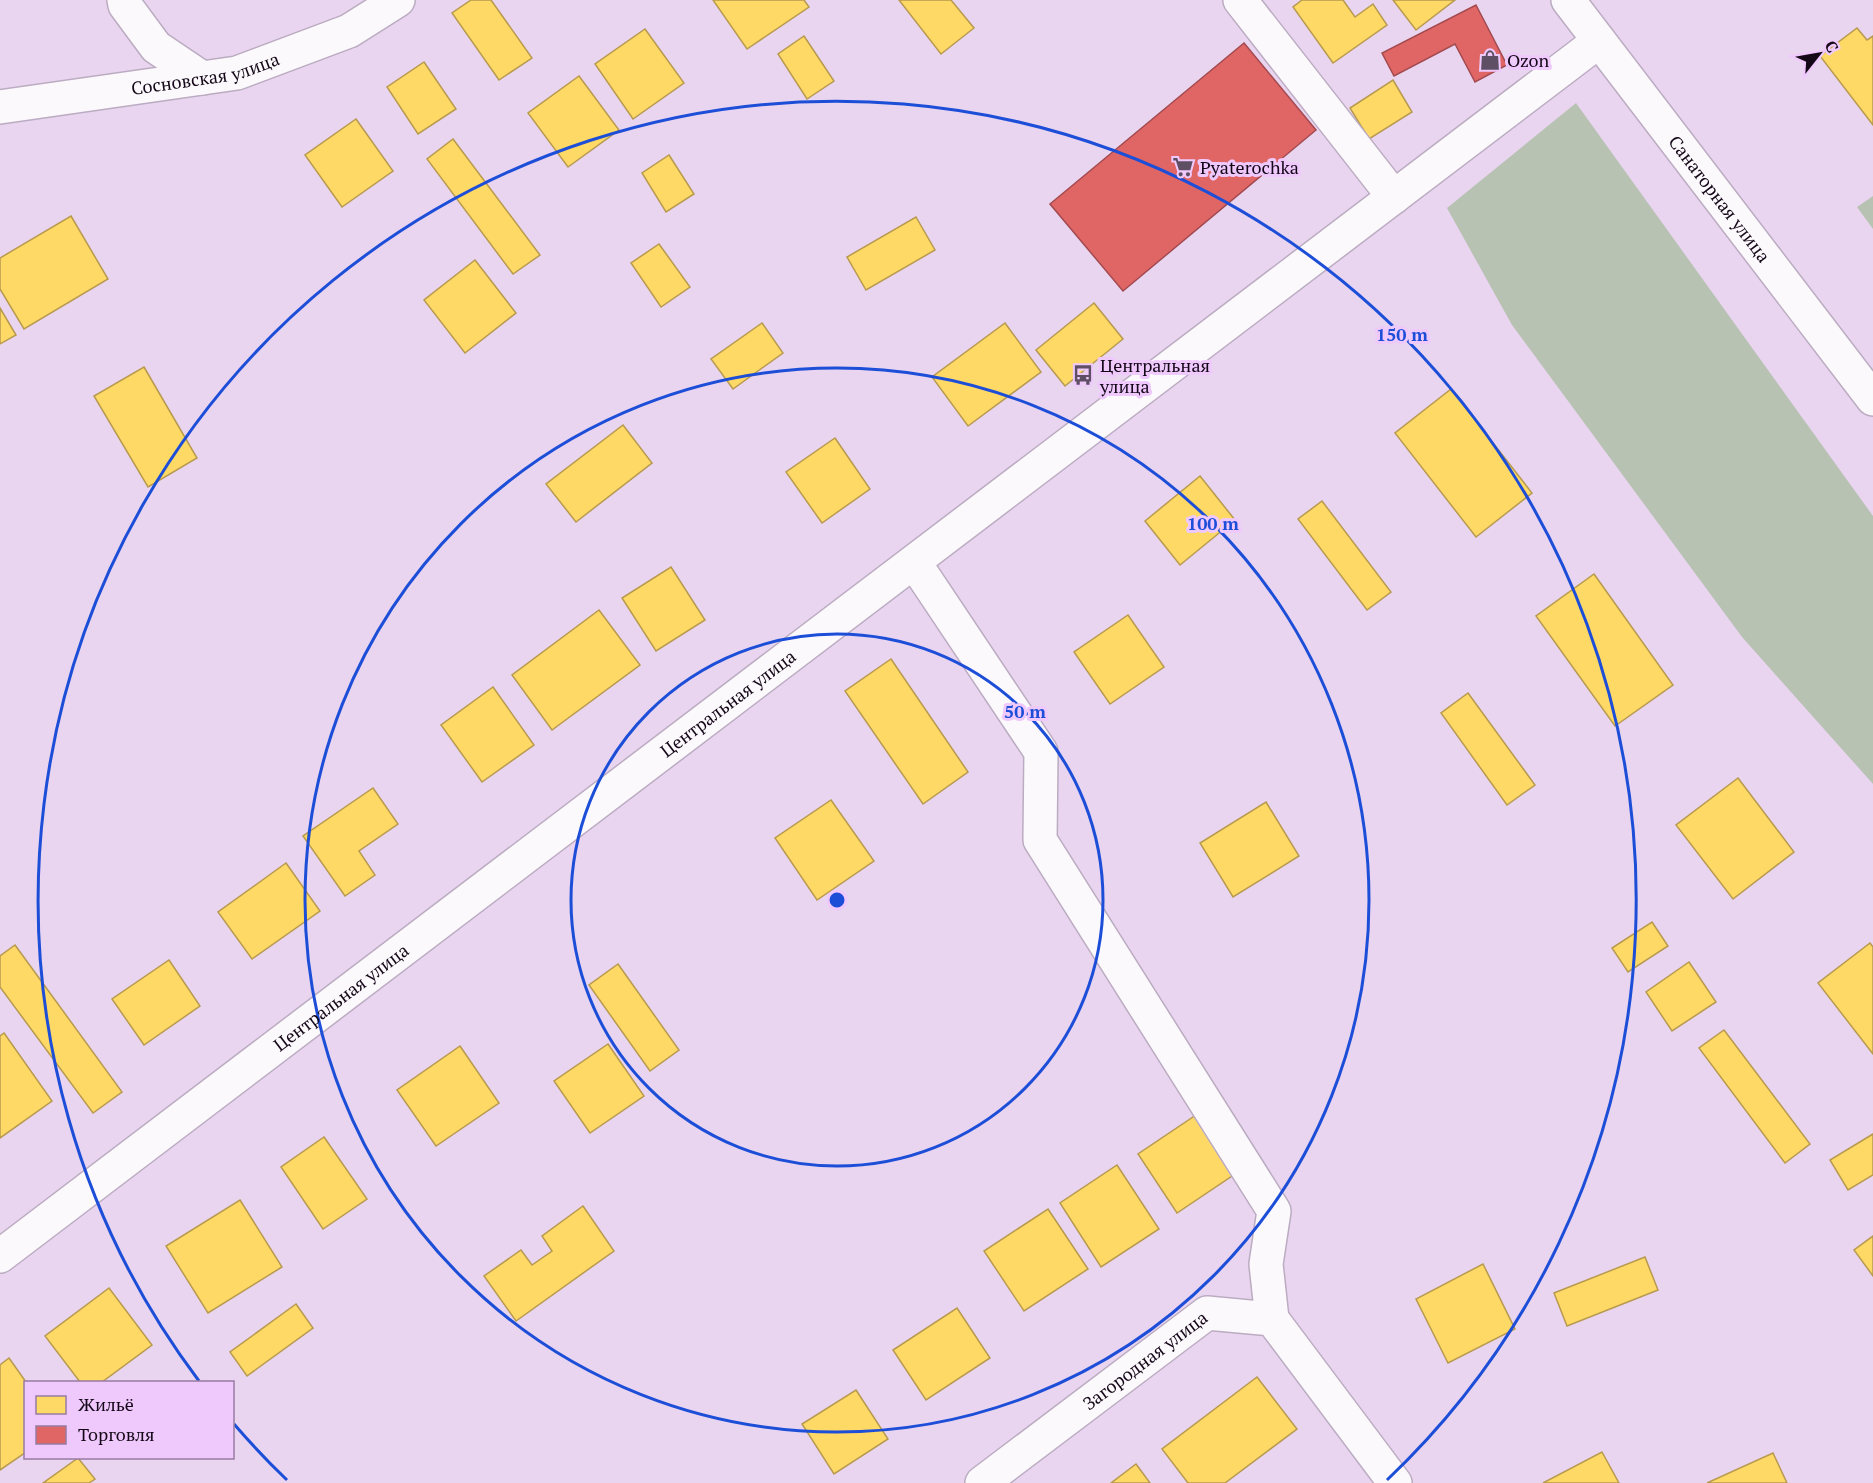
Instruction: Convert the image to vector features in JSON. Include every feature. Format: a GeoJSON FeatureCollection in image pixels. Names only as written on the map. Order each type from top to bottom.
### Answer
{"type":"FeatureCollection","features":[{"type":"Feature","properties":{"kind":"street"},"geometry":{"type":"LineString","coordinates":[[124,0],[125,5],[156,47],[202,78]]}},
{"type":"Feature","properties":{"kind":"street","name":"Сосновская улица"},"geometry":{"type":"LineString","coordinates":[[0,107],[237,73],[349,31],[398,0]]}},
{"type":"Feature","properties":{"kind":"street"},"geometry":{"type":"LineString","coordinates":[[1240,0],[1394,197]]}},
{"type":"Feature","properties":{"kind":"street","name":"Санаторная улица"},"geometry":{"type":"LineString","coordinates":[[1568,0],[1873,399]]}},
{"type":"Feature","properties":{"kind":"street","name":"Центральная улица"},"geometry":{"type":"LineString","coordinates":[[0,1256],[1599,41]]}},
{"type":"Feature","properties":{"kind":"street"},"geometry":{"type":"LineString","coordinates":[[914,562],[1041,752],[1040,840],[1274,1211],[1266,1264],[1272,1319],[1395,1483]]}},
{"type":"Feature","properties":{"kind":"street","name":"Загородная улица"},"geometry":{"type":"LineString","coordinates":[[982,1483],[1207,1313],[1272,1319]]}},
{"type":"Feature","properties":{"kind":"green space"},"geometry":{"type":"Polygon","coordinates":[[[1576,103],[1873,516],[1873,784],[1742,637],[1512,325],[1447,208],[1576,103]]]}},
{"type":"Feature","properties":{"kind":"green space"},"geometry":{"type":"Polygon","coordinates":[[[1873,196],[1873,229],[1857,207],[1873,196]]]}},
{"type":"Feature","properties":{"kind":"building: Жильё"},"geometry":{"type":"Polygon","coordinates":[[[471,0],[491,0],[532,58],[499,80],[452,13],[471,0]]]}},
{"type":"Feature","properties":{"kind":"building: Жильё"},"geometry":{"type":"Polygon","coordinates":[[[713,0],[804,0],[809,7],[747,49],[713,0]]]}},
{"type":"Feature","properties":{"kind":"building: Жильё"},"geometry":{"type":"Polygon","coordinates":[[[899,0],[951,0],[974,28],[941,54],[899,0]]]}},
{"type":"Feature","properties":{"kind":"building: Жильё"},"geometry":{"type":"Polygon","coordinates":[[[1302,0],[1343,0],[1355,17],[1373,4],[1387,25],[1333,63],[1293,7],[1302,0]]]}},
{"type":"Feature","properties":{"kind":"building: Жильё"},"geometry":{"type":"Polygon","coordinates":[[[1393,0],[1455,0],[1416,30],[1393,0]]]}},
{"type":"Feature","properties":{"kind":"building: Жильё"},"geometry":{"type":"Polygon","coordinates":[[[1857,28],[1867,40],[1873,36],[1873,125],[1820,56],[1857,28]]]}},
{"type":"Feature","properties":{"kind":"building: Жильё"},"geometry":{"type":"Polygon","coordinates":[[[645,29],[684,83],[633,119],[595,64],[645,29]]]}},
{"type":"Feature","properties":{"kind":"building: Жильё"},"geometry":{"type":"Polygon","coordinates":[[[804,36],[834,81],[807,99],[778,54],[804,36]]]}},
{"type":"Feature","properties":{"kind":"building: Жильё"},"geometry":{"type":"Polygon","coordinates":[[[424,62],[456,109],[418,134],[387,87],[424,62]]]}},
{"type":"Feature","properties":{"kind":"building: Жильё"},"geometry":{"type":"Polygon","coordinates":[[[579,76],[619,130],[568,167],[528,113],[579,76]]]}},
{"type":"Feature","properties":{"kind":"building: Жильё"},"geometry":{"type":"Polygon","coordinates":[[[1393,80],[1412,112],[1369,139],[1350,108],[1393,80]]]}},
{"type":"Feature","properties":{"kind":"building: Жильё"},"geometry":{"type":"Polygon","coordinates":[[[356,119],[393,171],[342,207],[305,155],[356,119]]]}},
{"type":"Feature","properties":{"kind":"building: Жильё"},"geometry":{"type":"Polygon","coordinates":[[[453,139],[540,255],[513,274],[427,159],[453,139]]]}},
{"type":"Feature","properties":{"kind":"building: Жильё"},"geometry":{"type":"Polygon","coordinates":[[[669,155],[694,194],[666,212],[642,173],[669,155]]]}},
{"type":"Feature","properties":{"kind":"building: Жильё"},"geometry":{"type":"Polygon","coordinates":[[[71,216],[108,279],[24,329],[0,289],[0,258],[71,216]]]}},
{"type":"Feature","properties":{"kind":"building: Жильё"},"geometry":{"type":"Polygon","coordinates":[[[916,217],[935,250],[866,290],[847,257],[916,217]]]}},
{"type":"Feature","properties":{"kind":"building: Жильё"},"geometry":{"type":"Polygon","coordinates":[[[659,244],[690,287],[661,307],[631,263],[659,244]]]}},
{"type":"Feature","properties":{"kind":"building: Жильё"},"geometry":{"type":"Polygon","coordinates":[[[475,260],[516,313],[465,353],[424,300],[475,260]]]}},
{"type":"Feature","properties":{"kind":"building: Жильё"},"geometry":{"type":"Polygon","coordinates":[[[1094,303],[1123,339],[1065,386],[1036,350],[1094,303]]]}},
{"type":"Feature","properties":{"kind":"building: Жильё"},"geometry":{"type":"Polygon","coordinates":[[[0,308],[16,335],[0,344],[0,308]]]}},
{"type":"Feature","properties":{"kind":"building: Жильё"},"geometry":{"type":"Polygon","coordinates":[[[762,323],[783,353],[733,389],[711,359],[762,323]]]}},
{"type":"Feature","properties":{"kind":"building: Жильё"},"geometry":{"type":"Polygon","coordinates":[[[1005,323],[1041,372],[968,426],[932,377],[1005,323]]]}},
{"type":"Feature","properties":{"kind":"building: Жильё"},"geometry":{"type":"Polygon","coordinates":[[[144,367],[197,458],[148,487],[94,396],[144,367]]]}},
{"type":"Feature","properties":{"kind":"building: Жильё"},"geometry":{"type":"Polygon","coordinates":[[[1451,389],[1532,493],[1476,537],[1395,433],[1451,389]]]}},
{"type":"Feature","properties":{"kind":"building: Жильё"},"geometry":{"type":"Polygon","coordinates":[[[623,425],[652,463],[576,522],[546,484],[623,425]]]}},
{"type":"Feature","properties":{"kind":"building: Жильё"},"geometry":{"type":"Polygon","coordinates":[[[835,438],[870,489],[822,523],[786,472],[835,438]]]}},
{"type":"Feature","properties":{"kind":"building: Жильё"},"geometry":{"type":"Polygon","coordinates":[[[1200,476],[1235,520],[1180,565],[1145,521],[1200,476]]]}},
{"type":"Feature","properties":{"kind":"building: Жильё"},"geometry":{"type":"Polygon","coordinates":[[[1322,501],[1391,592],[1367,610],[1298,519],[1322,501]]]}},
{"type":"Feature","properties":{"kind":"building: Жильё"},"geometry":{"type":"Polygon","coordinates":[[[671,567],[705,620],[656,651],[622,598],[671,567]]]}},
{"type":"Feature","properties":{"kind":"building: Жильё"},"geometry":{"type":"Polygon","coordinates":[[[1594,574],[1673,685],[1615,726],[1536,616],[1594,574]]]}},
{"type":"Feature","properties":{"kind":"building: Жильё"},"geometry":{"type":"Polygon","coordinates":[[[599,610],[640,665],[552,730],[512,675],[599,610]]]}},
{"type":"Feature","properties":{"kind":"building: Жильё"},"geometry":{"type":"Polygon","coordinates":[[[1128,615],[1164,667],[1110,704],[1074,652],[1128,615]]]}},
{"type":"Feature","properties":{"kind":"building: Жильё"},"geometry":{"type":"Polygon","coordinates":[[[891,659],[968,772],[923,804],[845,691],[891,659]]]}},
{"type":"Feature","properties":{"kind":"building: Жильё"},"geometry":{"type":"Polygon","coordinates":[[[493,687],[534,745],[482,782],[441,725],[493,687]]]}},
{"type":"Feature","properties":{"kind":"building: Жильё"},"geometry":{"type":"Polygon","coordinates":[[[1468,693],[1535,785],[1507,805],[1441,713],[1468,693]]]}},
{"type":"Feature","properties":{"kind":"building: Жильё"},"geometry":{"type":"Polygon","coordinates":[[[1738,778],[1794,852],[1733,899],[1676,825],[1738,778]]]}},
{"type":"Feature","properties":{"kind":"building: Жильё"},"geometry":{"type":"Polygon","coordinates":[[[373,788],[398,824],[359,851],[375,875],[345,896],[303,836],[373,788]]]}},
{"type":"Feature","properties":{"kind":"building: Жильё"},"geometry":{"type":"Polygon","coordinates":[[[831,800],[874,861],[817,900],[775,838],[831,800]]]}},
{"type":"Feature","properties":{"kind":"building: Жильё"},"geometry":{"type":"Polygon","coordinates":[[[1266,802],[1299,856],[1233,897],[1200,843],[1266,802]]]}},
{"type":"Feature","properties":{"kind":"building: Жильё"},"geometry":{"type":"Polygon","coordinates":[[[286,863],[320,911],[252,959],[218,912],[286,863]]]}},
{"type":"Feature","properties":{"kind":"building: Жильё"},"geometry":{"type":"Polygon","coordinates":[[[1652,922],[1668,946],[1628,972],[1612,948],[1652,922]]]}},
{"type":"Feature","properties":{"kind":"building: Жильё"},"geometry":{"type":"Polygon","coordinates":[[[1870,943],[1873,947],[1873,1054],[1818,983],[1870,943]]]}},
{"type":"Feature","properties":{"kind":"building: Жильё"},"geometry":{"type":"Polygon","coordinates":[[[15,945],[122,1092],[93,1113],[0,987],[0,956],[15,945]]]}},
{"type":"Feature","properties":{"kind":"building: Жильё"},"geometry":{"type":"Polygon","coordinates":[[[169,960],[200,1006],[144,1045],[112,999],[169,960]]]}},
{"type":"Feature","properties":{"kind":"building: Жильё"},"geometry":{"type":"Polygon","coordinates":[[[1689,962],[1716,1002],[1672,1031],[1646,992],[1689,962]]]}},
{"type":"Feature","properties":{"kind":"building: Жильё"},"geometry":{"type":"Polygon","coordinates":[[[618,964],[679,1050],[650,1071],[589,985],[618,964]]]}},
{"type":"Feature","properties":{"kind":"building: Жильё"},"geometry":{"type":"Polygon","coordinates":[[[1724,1030],[1810,1144],[1785,1163],[1699,1048],[1724,1030]]]}},
{"type":"Feature","properties":{"kind":"building: Жильё"},"geometry":{"type":"Polygon","coordinates":[[[4,1033],[52,1101],[0,1138],[0,1036],[4,1033]]]}},
{"type":"Feature","properties":{"kind":"building: Жильё"},"geometry":{"type":"Polygon","coordinates":[[[608,1044],[644,1096],[590,1133],[554,1081],[608,1044]]]}},
{"type":"Feature","properties":{"kind":"building: Жильё"},"geometry":{"type":"Polygon","coordinates":[[[460,1046],[499,1103],[436,1146],[397,1090],[460,1046]]]}},
{"type":"Feature","properties":{"kind":"building: Жильё"},"geometry":{"type":"Polygon","coordinates":[[[1196,1115],[1235,1174],[1177,1213],[1138,1154],[1196,1115]]]}},
{"type":"Feature","properties":{"kind":"building: Жильё"},"geometry":{"type":"Polygon","coordinates":[[[1873,1134],[1873,1175],[1848,1190],[1830,1160],[1873,1134]]]}},
{"type":"Feature","properties":{"kind":"building: Жильё"},"geometry":{"type":"Polygon","coordinates":[[[324,1137],[367,1199],[323,1229],[281,1167],[324,1137]]]}},
{"type":"Feature","properties":{"kind":"building: Жильё"},"geometry":{"type":"Polygon","coordinates":[[[1117,1165],[1159,1229],[1101,1267],[1060,1203],[1117,1165]]]}},
{"type":"Feature","properties":{"kind":"building: Жильё"},"geometry":{"type":"Polygon","coordinates":[[[240,1200],[282,1267],[208,1313],[166,1246],[240,1200]]]}},
{"type":"Feature","properties":{"kind":"building: Жильё"},"geometry":{"type":"Polygon","coordinates":[[[583,1206],[614,1251],[516,1321],[484,1276],[521,1250],[532,1265],[552,1251],[542,1236],[583,1206]]]}},
{"type":"Feature","properties":{"kind":"building: Жильё"},"geometry":{"type":"Polygon","coordinates":[[[1048,1209],[1088,1269],[1024,1311],[984,1251],[1048,1209]]]}},
{"type":"Feature","properties":{"kind":"building: Жильё"},"geometry":{"type":"Polygon","coordinates":[[[1873,1236],[1873,1276],[1854,1250],[1873,1236]]]}},
{"type":"Feature","properties":{"kind":"building: Жильё"},"geometry":{"type":"Polygon","coordinates":[[[1645,1257],[1658,1290],[1567,1326],[1554,1293],[1645,1257]]]}},
{"type":"Feature","properties":{"kind":"building: Жильё"},"geometry":{"type":"Polygon","coordinates":[[[1483,1264],[1515,1329],[1448,1363],[1416,1299],[1483,1264]]]}},
{"type":"Feature","properties":{"kind":"building: Жильё"},"geometry":{"type":"Polygon","coordinates":[[[109,1288],[152,1345],[103,1381],[79,1381],[45,1336],[109,1288]]]}},
{"type":"Feature","properties":{"kind":"building: Жильё"},"geometry":{"type":"Polygon","coordinates":[[[296,1304],[313,1328],[247,1376],[230,1352],[296,1304]]]}},
{"type":"Feature","properties":{"kind":"building: Жильё"},"geometry":{"type":"Polygon","coordinates":[[[957,1308],[990,1358],[926,1400],[893,1350],[957,1308]]]}},
{"type":"Feature","properties":{"kind":"building: Жильё"},"geometry":{"type":"Polygon","coordinates":[[[9,1358],[25,1381],[24,1453],[0,1470],[0,1365],[9,1358]]]}},
{"type":"Feature","properties":{"kind":"building: Жильё"},"geometry":{"type":"Polygon","coordinates":[[[1257,1377],[1297,1429],[1225,1483],[1188,1483],[1162,1449],[1257,1377]]]}},
{"type":"Feature","properties":{"kind":"building: Жильё"},"geometry":{"type":"Polygon","coordinates":[[[856,1390],[888,1439],[834,1474],[802,1424],[856,1390]]]}},
{"type":"Feature","properties":{"kind":"building: Жильё"},"geometry":{"type":"Polygon","coordinates":[[[1602,1452],[1619,1483],[1543,1483],[1602,1452]]]}},
{"type":"Feature","properties":{"kind":"building: Жильё"},"geometry":{"type":"Polygon","coordinates":[[[1773,1453],[1787,1483],[1707,1483],[1773,1453]]]}},
{"type":"Feature","properties":{"kind":"building: Жильё"},"geometry":{"type":"Polygon","coordinates":[[[77,1459],[95,1479],[89,1483],[43,1483],[77,1459]]]}},
{"type":"Feature","properties":{"kind":"building: Жильё"},"geometry":{"type":"Polygon","coordinates":[[[1136,1464],[1150,1483],[1111,1483],[1136,1464]]]}},
{"type":"Feature","properties":{"kind":"building: Торговля"},"geometry":{"type":"Polygon","coordinates":[[[1476,5],[1507,65],[1475,82],[1455,44],[1394,76],[1382,53],[1476,5]]]}},
{"type":"Feature","properties":{"kind":"building: Торговля","name":"Pyaterochka"},"geometry":{"type":"Polygon","coordinates":[[[1244,43],[1316,130],[1123,291],[1050,204],[1244,43]]]}},
{"type":"Feature","properties":{"kind":"place","name":"Ozon"},"geometry":{"type":"Point","coordinates":[1490,60]}},
{"type":"Feature","properties":{"kind":"place","name":"Pyaterochka"},"geometry":{"type":"Point","coordinates":[1183,167]}},
{"type":"Feature","properties":{"kind":"place","name":"Центральная улица"},"geometry":{"type":"Point","coordinates":[1083,375]}}]}
